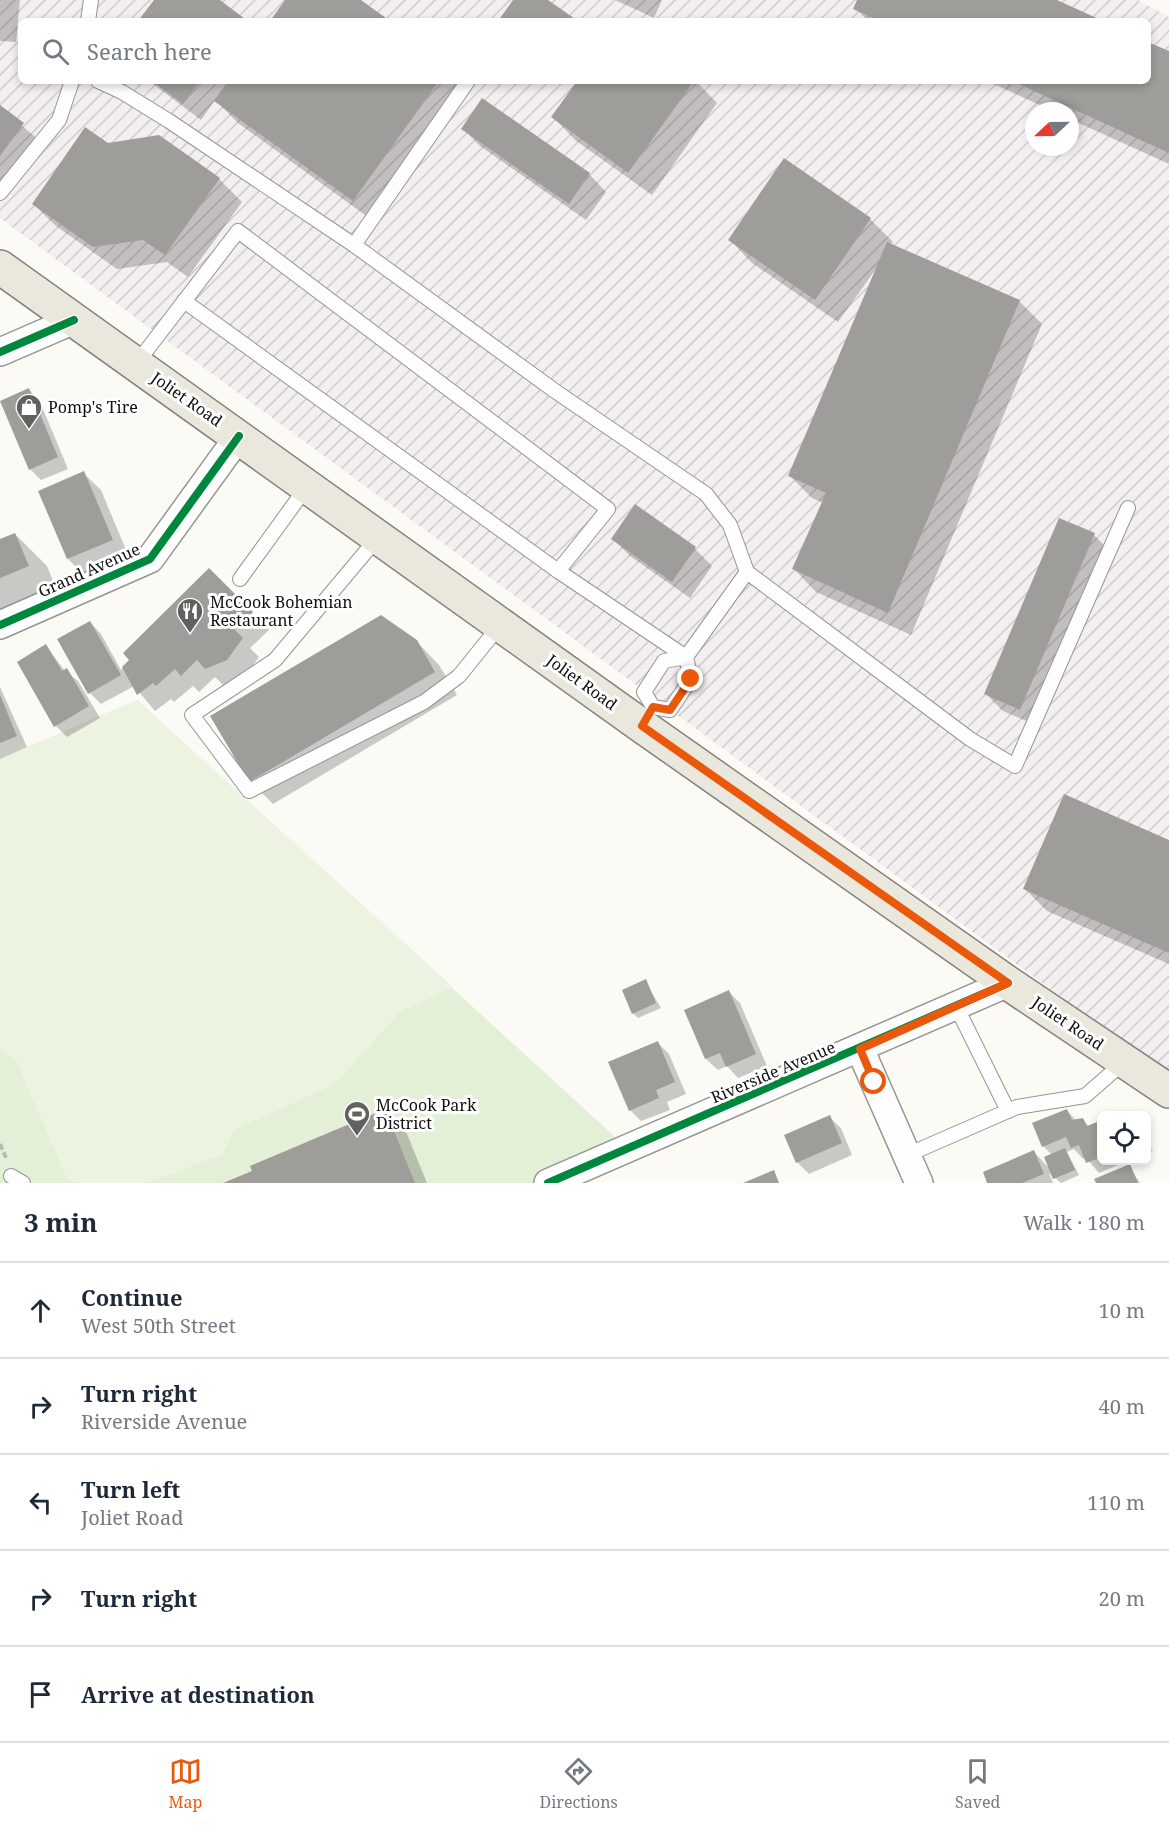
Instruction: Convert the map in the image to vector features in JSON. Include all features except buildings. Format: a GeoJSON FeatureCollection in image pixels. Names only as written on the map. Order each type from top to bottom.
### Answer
{"type":"FeatureCollection","features":[{"type":"Feature","properties":{"kind":"main road","name":"Joliet Road"},"geometry":{"type":"LineString","coordinates":[[0,267],[501,624],[647,716],[1008,983],[1169,1091]]}},
{"type":"Feature","properties":{"kind":"street"},"geometry":{"type":"LineString","coordinates":[[0,352],[74,320]]}},
{"type":"Feature","properties":{"kind":"street","name":"Grand Avenue"},"geometry":{"type":"LineString","coordinates":[[0,625],[150,559],[239,436]]}},
{"type":"Feature","properties":{"kind":"street","name":"Riverside Avenue"},"geometry":{"type":"LineString","coordinates":[[548,1183],[1008,983]]}},
{"type":"Feature","properties":{"kind":"street"},"geometry":{"type":"LineString","coordinates":[[860,1049],[919,1183]]}},
{"type":"Feature","properties":{"kind":"lane"},"geometry":{"type":"LineString","coordinates":[[88,18],[91,0]]}},
{"type":"Feature","properties":{"kind":"lane"},"geometry":{"type":"LineString","coordinates":[[0,193],[59,120],[71,84]]}},
{"type":"Feature","properties":{"kind":"lane"},"geometry":{"type":"LineString","coordinates":[[105,84],[169,121],[354,244],[555,391],[706,494],[730,525],[747,572],[970,739],[1015,766],[1128,508]]}},
{"type":"Feature","properties":{"kind":"lane"},"geometry":{"type":"LineString","coordinates":[[354,244],[466,84]]}},
{"type":"Feature","properties":{"kind":"lane"},"geometry":{"type":"LineString","coordinates":[[136,364],[238,231],[608,509],[558,571]]}},
{"type":"Feature","properties":{"kind":"lane"},"geometry":{"type":"LineString","coordinates":[[184,302],[558,571],[686,657],[691,679],[670,710],[647,716],[644,692],[664,661],[686,657],[747,572]]}},
{"type":"Feature","properties":{"kind":"lane"},"geometry":{"type":"LineString","coordinates":[[240,579],[308,485]]}},
{"type":"Feature","properties":{"kind":"lane"},"geometry":{"type":"LineString","coordinates":[[379,536],[275,660],[192,715],[249,791],[424,702],[459,676],[501,624]]}},
{"type":"Feature","properties":{"kind":"lane"},"geometry":{"type":"LineString","coordinates":[[956,1006],[1008,1111]]}},
{"type":"Feature","properties":{"kind":"lane"},"geometry":{"type":"LineString","coordinates":[[907,1155],[1008,1111],[1085,1096],[1125,1061]]}},
{"type":"Feature","properties":{"kind":"shaded area"},"geometry":{"type":"Polygon","coordinates":[[[0,0],[1138,0],[1169,17],[1169,1076],[0,218],[0,0]]]}},
{"type":"Feature","properties":{"kind":"green space"},"geometry":{"type":"Polygon","coordinates":[[[137,700],[625,1146],[539,1183],[0,1183],[0,759],[137,700]]]}},
{"type":"Feature","properties":{"kind":"green space"},"geometry":{"type":"Polygon","coordinates":[[[137,700],[453,987],[400,1012],[335,1084],[234,1130],[223,1154],[148,1183],[76,1183],[67,1179],[16,1061],[0,1051],[0,759],[137,700]]]}},
{"type":"Feature","properties":{"kind":"cycle path"},"geometry":{"type":"LineString","coordinates":[[0,352],[74,320]]}},
{"type":"Feature","properties":{"kind":"cycle path"},"geometry":{"type":"LineString","coordinates":[[0,625],[150,559],[239,436]]}},
{"type":"Feature","properties":{"kind":"cycle path"},"geometry":{"type":"LineString","coordinates":[[548,1183],[1008,983]]}},
{"type":"Feature","properties":{"kind":"place","name":"Pomp's Tire"},"geometry":{"type":"Point","coordinates":[29,430]}},
{"type":"Feature","properties":{"kind":"place","name":"McCook Bohemian Restaurant"},"geometry":{"type":"Point","coordinates":[190,634]}},
{"type":"Feature","properties":{"kind":"place","name":"McCook Park District"},"geometry":{"type":"Point","coordinates":[357,1137]}},
{"type":"Feature","properties":{"kind":"route"},"geometry":{"type":"LineString","coordinates":[[691,679],[670,710],[653,707],[642,726],[1008,983],[860,1049],[874,1082]]}}]}
